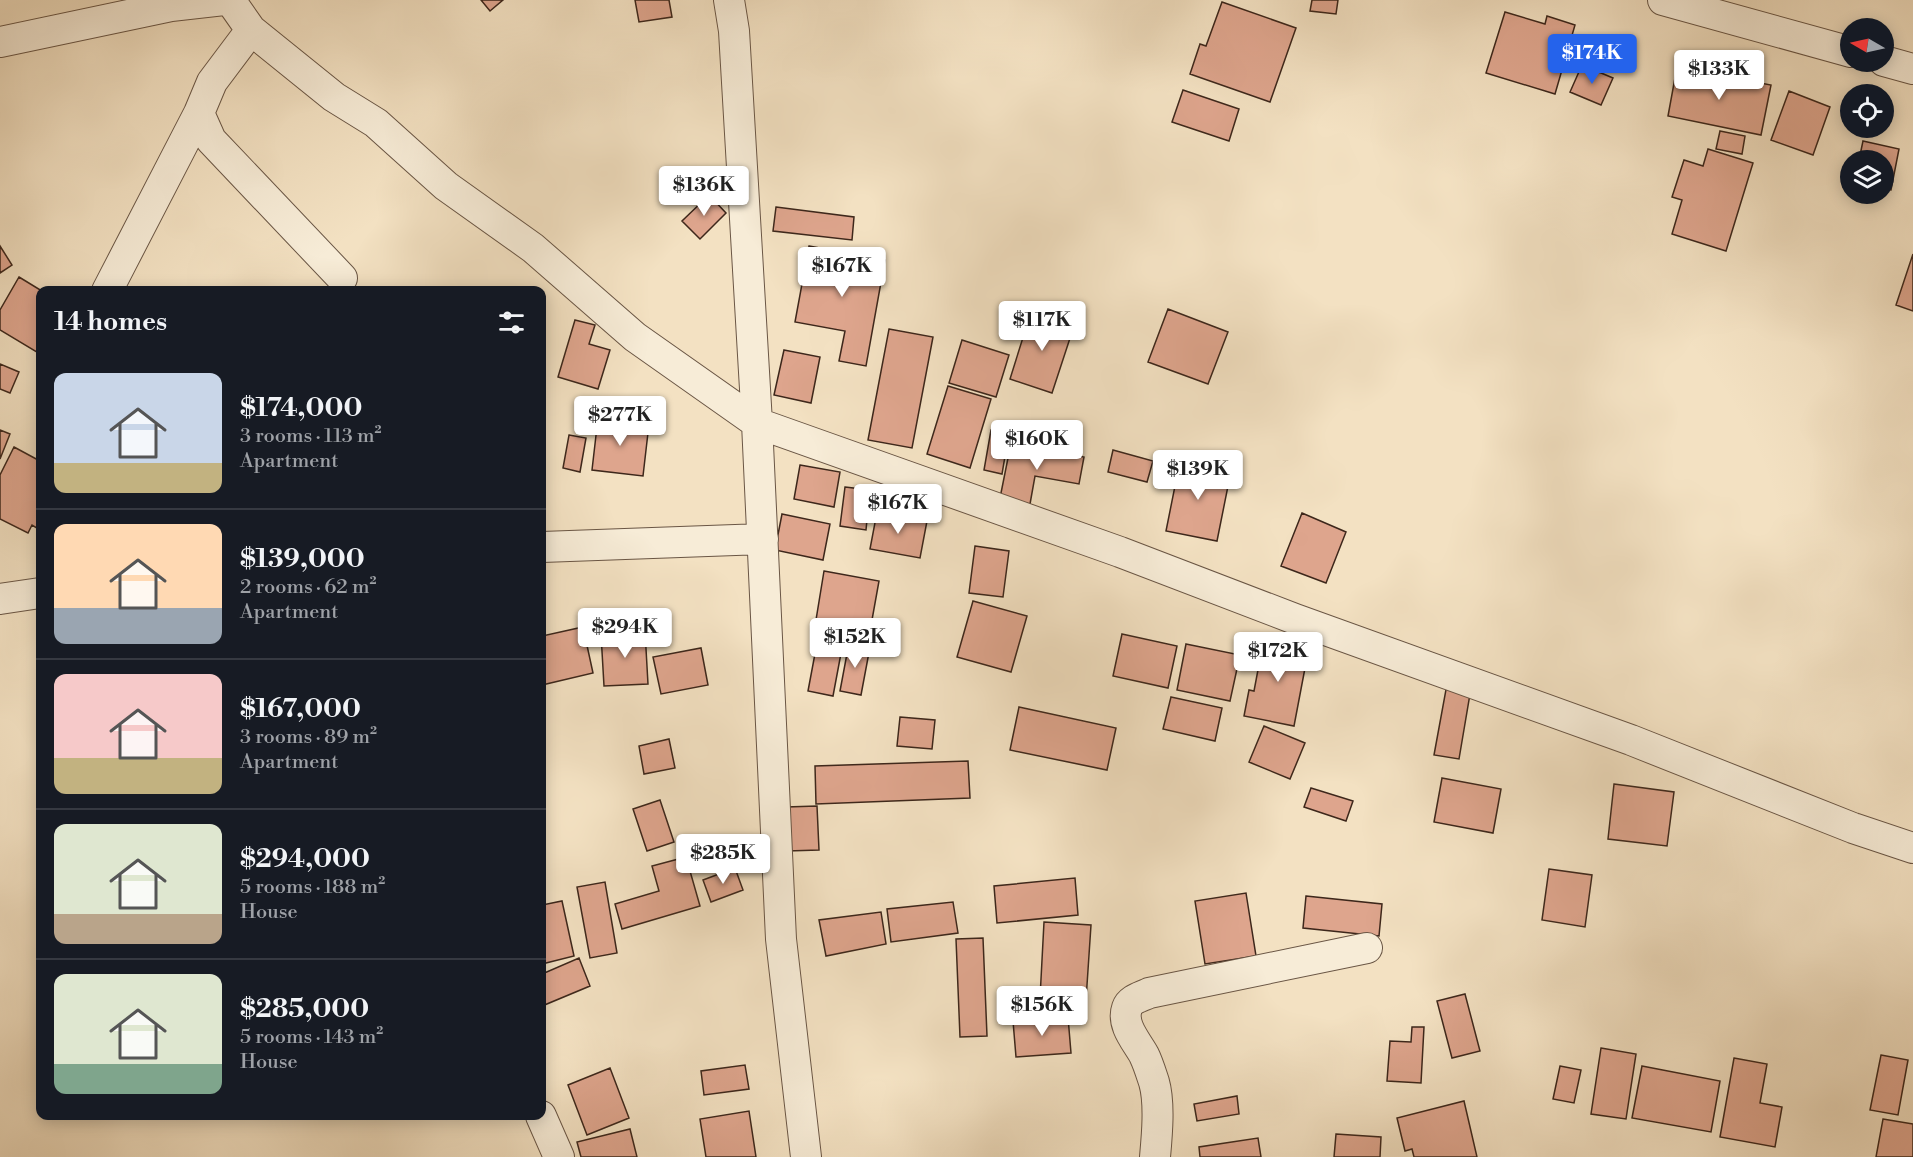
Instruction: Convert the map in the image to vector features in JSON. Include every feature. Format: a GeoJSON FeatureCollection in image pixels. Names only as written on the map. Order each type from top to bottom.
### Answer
{"type":"FeatureCollection","features":[{"type":"Feature","properties":{"kind":"street"},"geometry":{"type":"LineString","coordinates":[[0,42],[171,3],[224,0]]}},
{"type":"Feature","properties":{"kind":"street"},"geometry":{"type":"LineString","coordinates":[[230,0],[251,30],[334,97],[376,123],[446,186],[533,248],[635,337],[757,423],[1120,552],[1295,619],[1620,736],[1853,828],[1913,848]]}},
{"type":"Feature","properties":{"kind":"street"},"geometry":{"type":"LineString","coordinates":[[729,0],[734,31],[757,423],[781,939],[806,1157]]}},
{"type":"Feature","properties":{"kind":"street"},"geometry":{"type":"LineString","coordinates":[[1663,0],[1840,49]]}},
{"type":"Feature","properties":{"kind":"street"},"geometry":{"type":"LineString","coordinates":[[111,286],[212,82],[251,30]]}},
{"type":"Feature","properties":{"kind":"street"},"geometry":{"type":"LineString","coordinates":[[1894,64],[1913,69]]}},
{"type":"Feature","properties":{"kind":"street"},"geometry":{"type":"LineString","coordinates":[[198,113],[211,140],[342,278]]}},
{"type":"Feature","properties":{"kind":"street"},"geometry":{"type":"LineString","coordinates":[[546,547],[763,539]]}},
{"type":"Feature","properties":{"kind":"street"},"geometry":{"type":"LineString","coordinates":[[0,599],[36,594]]}},
{"type":"Feature","properties":{"kind":"street"},"geometry":{"type":"LineString","coordinates":[[1155,1157],[1157,1129],[1155,1084],[1126,1020],[1126,1009],[1130,1002],[1149,993],[1367,948]]}},
{"type":"Feature","properties":{"kind":"street"},"geometry":{"type":"LineString","coordinates":[[543,1120],[559,1157]]}},
{"type":"Feature","properties":{"kind":"building"},"geometry":{"type":"Polygon","coordinates":[[[481,0],[503,0],[490,11],[481,0]]]}},
{"type":"Feature","properties":{"kind":"building"},"geometry":{"type":"Polygon","coordinates":[[[635,0],[669,0],[672,17],[639,22],[635,0]]]}},
{"type":"Feature","properties":{"kind":"building"},"geometry":{"type":"Polygon","coordinates":[[[1312,0],[1338,0],[1336,14],[1310,11],[1312,0]]]}},
{"type":"Feature","properties":{"kind":"building"},"geometry":{"type":"Polygon","coordinates":[[[1222,2],[1296,28],[1270,102],[1190,74],[1200,44],[1206,46],[1222,2]]]}},
{"type":"Feature","properties":{"kind":"building"},"geometry":{"type":"Polygon","coordinates":[[[1505,12],[1545,24],[1547,16],[1575,25],[1555,94],[1486,73],[1505,12]]]}},
{"type":"Feature","properties":{"kind":"building"},"geometry":{"type":"Polygon","coordinates":[[[1582,65],[1613,78],[1601,105],[1570,92],[1582,65]]]}},
{"type":"Feature","properties":{"kind":"building"},"geometry":{"type":"Polygon","coordinates":[[[1677,67],[1771,85],[1761,135],[1668,116],[1677,67]]]}},
{"type":"Feature","properties":{"kind":"building"},"geometry":{"type":"Polygon","coordinates":[[[1183,90],[1239,109],[1229,141],[1172,122],[1183,90]]]}},
{"type":"Feature","properties":{"kind":"building"},"geometry":{"type":"Polygon","coordinates":[[[1789,91],[1830,107],[1813,155],[1771,140],[1789,91]]]}},
{"type":"Feature","properties":{"kind":"building"},"geometry":{"type":"Polygon","coordinates":[[[1720,131],[1745,136],[1742,154],[1716,149],[1720,131]]]}},
{"type":"Feature","properties":{"kind":"building"},"geometry":{"type":"Polygon","coordinates":[[[1863,141],[1899,149],[1894,175],[1894,150],[1861,150],[1863,141]]]}},
{"type":"Feature","properties":{"kind":"building"},"geometry":{"type":"Polygon","coordinates":[[[1708,149],[1753,163],[1726,251],[1672,234],[1682,200],[1672,197],[1684,160],[1703,166],[1708,149]]]}},
{"type":"Feature","properties":{"kind":"building"},"geometry":{"type":"Polygon","coordinates":[[[709,195],[726,213],[700,239],[682,221],[709,195]]]}},
{"type":"Feature","properties":{"kind":"building"},"geometry":{"type":"Polygon","coordinates":[[[776,207],[854,217],[852,240],[773,231],[776,207]]]}},
{"type":"Feature","properties":{"kind":"building"},"geometry":{"type":"Polygon","coordinates":[[[0,246],[12,265],[0,273],[0,246]]]}},
{"type":"Feature","properties":{"kind":"building"},"geometry":{"type":"Polygon","coordinates":[[[809,246],[885,260],[866,366],[839,361],[845,331],[795,322],[809,246]]]}},
{"type":"Feature","properties":{"kind":"building"},"geometry":{"type":"Polygon","coordinates":[[[1913,254],[1913,311],[1896,305],[1913,254]]]}},
{"type":"Feature","properties":{"kind":"building"},"geometry":{"type":"Polygon","coordinates":[[[19,277],[36,287],[36,352],[0,330],[0,310],[19,277]]]}},
{"type":"Feature","properties":{"kind":"building"},"geometry":{"type":"Polygon","coordinates":[[[1168,309],[1228,332],[1208,384],[1148,362],[1168,309]]]}},
{"type":"Feature","properties":{"kind":"building"},"geometry":{"type":"Polygon","coordinates":[[[1031,312],[1074,326],[1052,393],[1010,379],[1031,312]]]}},
{"type":"Feature","properties":{"kind":"building"},"geometry":{"type":"Polygon","coordinates":[[[575,320],[595,325],[589,344],[610,350],[598,389],[558,377],[575,320]]]}},
{"type":"Feature","properties":{"kind":"building"},"geometry":{"type":"Polygon","coordinates":[[[889,329],[933,337],[912,448],[868,440],[889,329]]]}},
{"type":"Feature","properties":{"kind":"building"},"geometry":{"type":"Polygon","coordinates":[[[962,340],[1009,355],[996,397],[949,383],[962,340]]]}},
{"type":"Feature","properties":{"kind":"building"},"geometry":{"type":"Polygon","coordinates":[[[784,350],[820,357],[811,403],[774,395],[784,350]]]}},
{"type":"Feature","properties":{"kind":"building"},"geometry":{"type":"Polygon","coordinates":[[[0,364],[19,372],[10,393],[0,389],[0,364]]]}},
{"type":"Feature","properties":{"kind":"building"},"geometry":{"type":"Polygon","coordinates":[[[948,386],[991,399],[970,468],[927,454],[948,386]]]}},
{"type":"Feature","properties":{"kind":"building"},"geometry":{"type":"Polygon","coordinates":[[[598,418],[649,424],[643,476],[592,470],[598,418]]]}},
{"type":"Feature","properties":{"kind":"building"},"geometry":{"type":"Polygon","coordinates":[[[1039,425],[1059,430],[1054,449],[1034,444],[1039,425]]]}},
{"type":"Feature","properties":{"kind":"building"},"geometry":{"type":"Polygon","coordinates":[[[0,430],[10,434],[0,459],[0,430]]]}},
{"type":"Feature","properties":{"kind":"building"},"geometry":{"type":"Polygon","coordinates":[[[991,430],[1009,433],[1002,474],[984,470],[991,430]]]}},
{"type":"Feature","properties":{"kind":"building"},"geometry":{"type":"Polygon","coordinates":[[[569,435],[586,438],[580,472],[563,468],[569,435]]]}},
{"type":"Feature","properties":{"kind":"building"},"geometry":{"type":"Polygon","coordinates":[[[1011,443],[1084,457],[1079,484],[1035,476],[1030,504],[1000,498],[1011,443]]]}},
{"type":"Feature","properties":{"kind":"building"},"geometry":{"type":"Polygon","coordinates":[[[14,447],[36,459],[36,528],[32,525],[28,533],[0,519],[0,475],[14,447]]]}},
{"type":"Feature","properties":{"kind":"building"},"geometry":{"type":"Polygon","coordinates":[[[1113,450],[1153,461],[1147,482],[1108,472],[1113,450]]]}},
{"type":"Feature","properties":{"kind":"building"},"geometry":{"type":"Polygon","coordinates":[[[1180,461],[1231,471],[1217,541],[1166,531],[1180,461]]]}},
{"type":"Feature","properties":{"kind":"building"},"geometry":{"type":"Polygon","coordinates":[[[800,465],[840,472],[834,507],[794,499],[800,465]]]}},
{"type":"Feature","properties":{"kind":"building"},"geometry":{"type":"Polygon","coordinates":[[[845,487],[870,490],[866,530],[840,526],[845,487]]]}},
{"type":"Feature","properties":{"kind":"building"},"geometry":{"type":"Polygon","coordinates":[[[877,512],[927,521],[920,558],[870,549],[877,512]]]}},
{"type":"Feature","properties":{"kind":"building"},"geometry":{"type":"Polygon","coordinates":[[[1302,513],[1346,532],[1326,583],[1281,566],[1302,513]]]}},
{"type":"Feature","properties":{"kind":"building"},"geometry":{"type":"Polygon","coordinates":[[[782,514],[830,524],[823,560],[775,550],[782,514]]]}},
{"type":"Feature","properties":{"kind":"building"},"geometry":{"type":"Polygon","coordinates":[[[975,546],[1009,551],[1003,597],[969,593],[975,546]]]}},
{"type":"Feature","properties":{"kind":"building"},"geometry":{"type":"Polygon","coordinates":[[[824,571],[879,581],[870,631],[816,620],[824,571]]]}},
{"type":"Feature","properties":{"kind":"building"},"geometry":{"type":"Polygon","coordinates":[[[973,601],[1027,616],[1011,672],[957,657],[973,601]]]}},
{"type":"Feature","properties":{"kind":"building"},"geometry":{"type":"Polygon","coordinates":[[[583,627],[593,673],[546,684],[546,635],[583,627]]]}},
{"type":"Feature","properties":{"kind":"building"},"geometry":{"type":"Polygon","coordinates":[[[820,627],[845,632],[833,696],[808,691],[820,627]]]}},
{"type":"Feature","properties":{"kind":"building"},"geometry":{"type":"Polygon","coordinates":[[[645,631],[648,684],[604,686],[601,634],[645,631]]]}},
{"type":"Feature","properties":{"kind":"building"},"geometry":{"type":"Polygon","coordinates":[[[1122,634],[1177,646],[1168,688],[1113,676],[1122,634]]]}},
{"type":"Feature","properties":{"kind":"building"},"geometry":{"type":"Polygon","coordinates":[[[1264,638],[1309,647],[1294,726],[1244,716],[1249,690],[1254,691],[1264,638]]]}},
{"type":"Feature","properties":{"kind":"building"},"geometry":{"type":"Polygon","coordinates":[[[849,643],[870,647],[861,695],[840,691],[849,643]]]}},
{"type":"Feature","properties":{"kind":"building"},"geometry":{"type":"Polygon","coordinates":[[[1186,644],[1240,655],[1230,701],[1177,690],[1186,644]]]}},
{"type":"Feature","properties":{"kind":"building"},"geometry":{"type":"Polygon","coordinates":[[[701,648],[708,685],[661,694],[653,657],[701,648]]]}},
{"type":"Feature","properties":{"kind":"building"},"geometry":{"type":"Polygon","coordinates":[[[1447,684],[1471,688],[1459,759],[1434,755],[1447,684]]]}},
{"type":"Feature","properties":{"kind":"building"},"geometry":{"type":"Polygon","coordinates":[[[1171,697],[1222,708],[1215,741],[1163,729],[1171,697]]]}},
{"type":"Feature","properties":{"kind":"building"},"geometry":{"type":"Polygon","coordinates":[[[1019,707],[1116,728],[1107,770],[1010,750],[1019,707]]]}},
{"type":"Feature","properties":{"kind":"building"},"geometry":{"type":"Polygon","coordinates":[[[900,717],[935,720],[932,749],[897,746],[900,717]]]}},
{"type":"Feature","properties":{"kind":"building"},"geometry":{"type":"Polygon","coordinates":[[[1264,726],[1305,743],[1290,779],[1249,762],[1264,726]]]}},
{"type":"Feature","properties":{"kind":"building"},"geometry":{"type":"Polygon","coordinates":[[[669,739],[675,768],[644,774],[639,746],[669,739]]]}},
{"type":"Feature","properties":{"kind":"building"},"geometry":{"type":"Polygon","coordinates":[[[968,761],[970,798],[816,804],[815,766],[968,761]]]}},
{"type":"Feature","properties":{"kind":"building"},"geometry":{"type":"Polygon","coordinates":[[[1442,778],[1501,789],[1493,833],[1434,822],[1442,778]]]}},
{"type":"Feature","properties":{"kind":"building"},"geometry":{"type":"Polygon","coordinates":[[[1614,784],[1674,792],[1667,846],[1608,839],[1614,784]]]}},
{"type":"Feature","properties":{"kind":"building"},"geometry":{"type":"Polygon","coordinates":[[[1311,788],[1353,801],[1346,821],[1304,807],[1311,788]]]}},
{"type":"Feature","properties":{"kind":"building"},"geometry":{"type":"Polygon","coordinates":[[[660,800],[674,842],[647,851],[633,809],[660,800]]]}},
{"type":"Feature","properties":{"kind":"building"},"geometry":{"type":"Polygon","coordinates":[[[817,806],[819,850],[787,851],[786,807],[817,806]]]}},
{"type":"Feature","properties":{"kind":"building"},"geometry":{"type":"Polygon","coordinates":[[[686,857],[700,906],[622,929],[615,904],[659,891],[652,866],[686,857]]]}},
{"type":"Feature","properties":{"kind":"building"},"geometry":{"type":"Polygon","coordinates":[[[735,868],[743,890],[711,902],[703,880],[735,868]]]}},
{"type":"Feature","properties":{"kind":"building"},"geometry":{"type":"Polygon","coordinates":[[[1549,869],[1592,875],[1585,927],[1542,920],[1549,869]]]}},
{"type":"Feature","properties":{"kind":"building"},"geometry":{"type":"Polygon","coordinates":[[[1075,878],[1078,915],[997,923],[994,886],[1075,878]]]}},
{"type":"Feature","properties":{"kind":"building"},"geometry":{"type":"Polygon","coordinates":[[[605,882],[617,953],[590,958],[577,887],[605,882]]]}},
{"type":"Feature","properties":{"kind":"building"},"geometry":{"type":"Polygon","coordinates":[[[1246,893],[1256,956],[1205,964],[1195,901],[1246,893]]]}},
{"type":"Feature","properties":{"kind":"building"},"geometry":{"type":"Polygon","coordinates":[[[1306,896],[1382,904],[1379,936],[1303,928],[1306,896]]]}},
{"type":"Feature","properties":{"kind":"building"},"geometry":{"type":"Polygon","coordinates":[[[562,901],[574,956],[546,963],[546,904],[562,901]]]}},
{"type":"Feature","properties":{"kind":"building"},"geometry":{"type":"Polygon","coordinates":[[[953,902],[958,933],[891,942],[887,909],[953,902]]]}},
{"type":"Feature","properties":{"kind":"building"},"geometry":{"type":"Polygon","coordinates":[[[881,912],[886,944],[826,956],[819,920],[881,912]]]}},
{"type":"Feature","properties":{"kind":"building"},"geometry":{"type":"Polygon","coordinates":[[[1044,922],[1091,925],[1086,1000],[1040,998],[1044,922]]]}},
{"type":"Feature","properties":{"kind":"building"},"geometry":{"type":"Polygon","coordinates":[[[983,938],[987,1036],[960,1037],[956,939],[983,938]]]}},
{"type":"Feature","properties":{"kind":"building"},"geometry":{"type":"Polygon","coordinates":[[[579,958],[590,986],[546,1004],[546,972],[579,958]]]}},
{"type":"Feature","properties":{"kind":"building"},"geometry":{"type":"Polygon","coordinates":[[[1465,994],[1480,1051],[1452,1058],[1437,1001],[1465,994]]]}},
{"type":"Feature","properties":{"kind":"building"},"geometry":{"type":"Polygon","coordinates":[[[1068,1017],[1071,1053],[1016,1057],[1013,1021],[1068,1017]]]}},
{"type":"Feature","properties":{"kind":"building"},"geometry":{"type":"Polygon","coordinates":[[[1412,1027],[1424,1027],[1421,1083],[1387,1081],[1390,1041],[1411,1042],[1412,1027]]]}},
{"type":"Feature","properties":{"kind":"building"},"geometry":{"type":"Polygon","coordinates":[[[1601,1048],[1636,1054],[1626,1119],[1591,1114],[1601,1048]]]}},
{"type":"Feature","properties":{"kind":"building"},"geometry":{"type":"Polygon","coordinates":[[[1881,1055],[1908,1060],[1898,1115],[1870,1110],[1881,1055]]]}},
{"type":"Feature","properties":{"kind":"building"},"geometry":{"type":"Polygon","coordinates":[[[1734,1058],[1767,1064],[1760,1103],[1782,1107],[1775,1147],[1720,1137],[1734,1058]]]}},
{"type":"Feature","properties":{"kind":"building"},"geometry":{"type":"Polygon","coordinates":[[[745,1065],[749,1089],[704,1095],[701,1071],[745,1065]]]}},
{"type":"Feature","properties":{"kind":"building"},"geometry":{"type":"Polygon","coordinates":[[[1560,1066],[1581,1070],[1574,1103],[1553,1099],[1560,1066]]]}},
{"type":"Feature","properties":{"kind":"building"},"geometry":{"type":"Polygon","coordinates":[[[1642,1066],[1720,1081],[1711,1132],[1632,1118],[1642,1066]]]}},
{"type":"Feature","properties":{"kind":"building"},"geometry":{"type":"Polygon","coordinates":[[[610,1068],[629,1118],[587,1135],[568,1085],[610,1068]]]}},
{"type":"Feature","properties":{"kind":"building"},"geometry":{"type":"Polygon","coordinates":[[[1237,1096],[1239,1114],[1197,1121],[1194,1104],[1237,1096]]]}},
{"type":"Feature","properties":{"kind":"building"},"geometry":{"type":"Polygon","coordinates":[[[1464,1101],[1477,1157],[1414,1157],[1412,1149],[1405,1151],[1397,1118],[1464,1101]]]}},
{"type":"Feature","properties":{"kind":"building"},"geometry":{"type":"Polygon","coordinates":[[[749,1111],[756,1157],[706,1157],[700,1119],[749,1111]]]}},
{"type":"Feature","properties":{"kind":"building"},"geometry":{"type":"Polygon","coordinates":[[[1883,1119],[1913,1124],[1913,1157],[1876,1157],[1883,1119]]]}},
{"type":"Feature","properties":{"kind":"building"},"geometry":{"type":"Polygon","coordinates":[[[630,1129],[637,1157],[581,1157],[577,1142],[630,1129]]]}},
{"type":"Feature","properties":{"kind":"building"},"geometry":{"type":"Polygon","coordinates":[[[1336,1134],[1381,1137],[1380,1157],[1334,1157],[1336,1134]]]}},
{"type":"Feature","properties":{"kind":"building"},"geometry":{"type":"Polygon","coordinates":[[[1258,1138],[1261,1157],[1200,1157],[1199,1147],[1258,1138]]]}}]}
